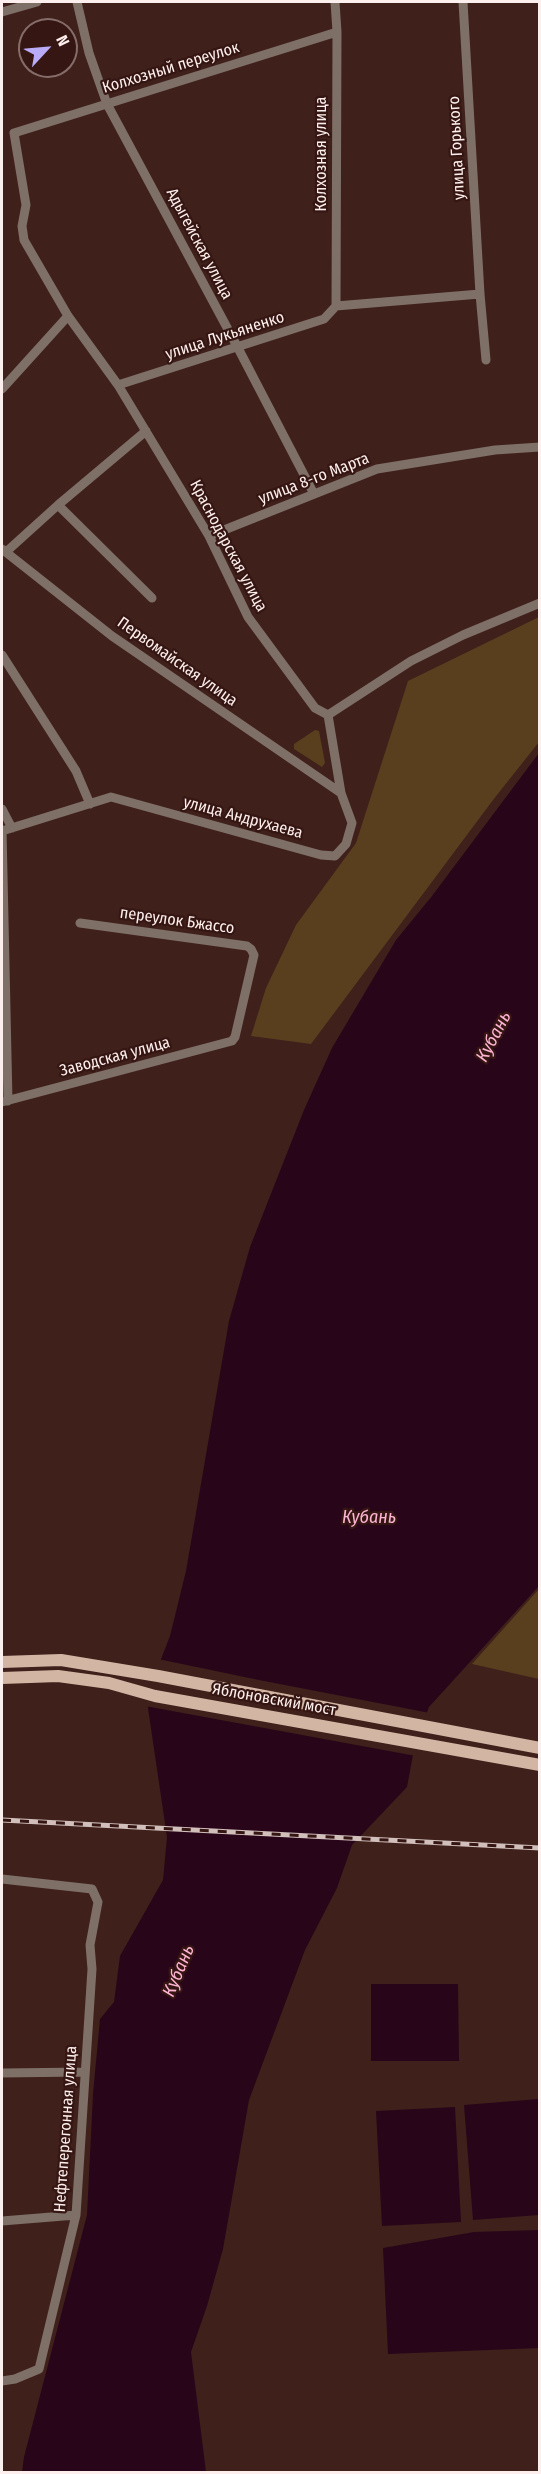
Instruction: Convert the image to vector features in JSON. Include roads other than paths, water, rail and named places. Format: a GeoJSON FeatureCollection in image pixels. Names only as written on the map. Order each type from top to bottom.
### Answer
{"type":"FeatureCollection","features":[{"type":"Feature","properties":{"kind":"main road","name":"Яблоновский мост"},"geometry":{"type":"LineString","coordinates":[[2,1662],[61,1660],[540,1748]]}},
{"type":"Feature","properties":{"kind":"main road","name":"Яблоновский мост"},"geometry":{"type":"LineString","coordinates":[[2,1678],[58,1676],[109,1683],[154,1696],[540,1765]]}},
{"type":"Feature","properties":{"kind":"street"},"geometry":{"type":"LineString","coordinates":[[2,12],[37,2]]}},
{"type":"Feature","properties":{"kind":"street","name":"Адыгейская улица"},"geometry":{"type":"LineString","coordinates":[[77,2],[89,53],[106,104],[314,494]]}},
{"type":"Feature","properties":{"kind":"street","name":"Колхозная улица"},"geometry":{"type":"LineString","coordinates":[[335,2],[337,32],[336,306]]}},
{"type":"Feature","properties":{"kind":"street","name":"улица Горького"},"geometry":{"type":"LineString","coordinates":[[463,2],[486,360]]}},
{"type":"Feature","properties":{"kind":"street","name":"Колхозный переулок"},"geometry":{"type":"LineString","coordinates":[[14,133],[337,32]]}},
{"type":"Feature","properties":{"kind":"street","name":"Краснодарская улица"},"geometry":{"type":"LineString","coordinates":[[14,133],[26,205],[22,226],[24,240],[68,316],[118,385],[209,536],[248,617],[315,708],[328,715]]}},
{"type":"Feature","properties":{"kind":"street"},"geometry":{"type":"LineString","coordinates":[[336,306],[480,294]]}},
{"type":"Feature","properties":{"kind":"street","name":"улица Лукьяненко"},"geometry":{"type":"LineString","coordinates":[[118,385],[324,319],[336,306]]}},
{"type":"Feature","properties":{"kind":"street"},"geometry":{"type":"LineString","coordinates":[[2,389],[68,316]]}},
{"type":"Feature","properties":{"kind":"street"},"geometry":{"type":"LineString","coordinates":[[4,550],[146,431]]}},
{"type":"Feature","properties":{"kind":"street","name":"улица 8-го Марта"},"geometry":{"type":"LineString","coordinates":[[209,536],[377,470],[495,450],[540,447]]}},
{"type":"Feature","properties":{"kind":"street"},"geometry":{"type":"LineString","coordinates":[[58,505],[152,598]]}},
{"type":"Feature","properties":{"kind":"street","name":"Первомайская улица"},"geometry":{"type":"LineString","coordinates":[[4,550],[112,636],[341,793]]}},
{"type":"Feature","properties":{"kind":"street"},"geometry":{"type":"LineString","coordinates":[[328,715],[411,661],[463,635],[540,603]]}},
{"type":"Feature","properties":{"kind":"street"},"geometry":{"type":"LineString","coordinates":[[2,656],[76,771],[90,804]]}},
{"type":"Feature","properties":{"kind":"street","name":"улица Андрухаева"},"geometry":{"type":"LineString","coordinates":[[2,830],[111,797],[321,855],[335,856],[346,844],[352,823],[341,793],[328,715]]}},
{"type":"Feature","properties":{"kind":"street"},"geometry":{"type":"LineString","coordinates":[[2,809],[12,828]]}},
{"type":"Feature","properties":{"kind":"street"},"geometry":{"type":"LineString","coordinates":[[2,830],[4,1101]]}},
{"type":"Feature","properties":{"kind":"street","name":"переулок Бжассо"},"geometry":{"type":"LineString","coordinates":[[80,923],[247,946],[254,955],[235,1037]]}},
{"type":"Feature","properties":{"kind":"street","name":"Заводская улица"},"geometry":{"type":"LineString","coordinates":[[4,1101],[232,1041],[235,1037]]}},
{"type":"Feature","properties":{"kind":"street","name":"Нефтеперегонная улица"},"geometry":{"type":"LineString","coordinates":[[2,1879],[92,1889],[98,1902],[90,1945],[92,1969],[76,2215],[39,2369],[15,2379],[2,2381]]}},
{"type":"Feature","properties":{"kind":"street"},"geometry":{"type":"LineString","coordinates":[[2,2073],[85,2072]]}},
{"type":"Feature","properties":{"kind":"street"},"geometry":{"type":"LineString","coordinates":[[2,2221],[76,2215]]}},
{"type":"Feature","properties":{"kind":"water","name":"Кубань"},"geometry":{"type":"Polygon","coordinates":[[[539,753],[539,1586],[429,1707],[415,1744],[407,1787],[352,1845],[337,1888],[305,1950],[249,2100],[223,2249],[191,2352],[206,2472],[22,2472],[87,2215],[93,2094],[100,2019],[114,2002],[120,1956],[163,1880],[167,1837],[148,1708],[154,1677],[170,1636],[186,1571],[229,1321],[250,1247],[304,1110],[332,1048],[396,940],[432,896],[539,753]]]}},
{"type":"Feature","properties":{"kind":"water"},"geometry":{"type":"Polygon","coordinates":[[[371,1984],[458,1984],[459,2061],[371,2061],[371,1984]]]}},
{"type":"Feature","properties":{"kind":"water"},"geometry":{"type":"Polygon","coordinates":[[[539,2099],[539,2215],[473,2220],[464,2105],[539,2099]]]}},
{"type":"Feature","properties":{"kind":"water"},"geometry":{"type":"Polygon","coordinates":[[[455,2107],[461,2222],[382,2226],[376,2111],[455,2107]]]}},
{"type":"Feature","properties":{"kind":"water"},"geometry":{"type":"Polygon","coordinates":[[[539,2230],[539,2348],[388,2354],[383,2248],[474,2232],[539,2230]]]}},
{"type":"Feature","properties":{"kind":"railway"},"geometry":{"type":"LineString","coordinates":[[2,1820],[540,1848]]}}]}
